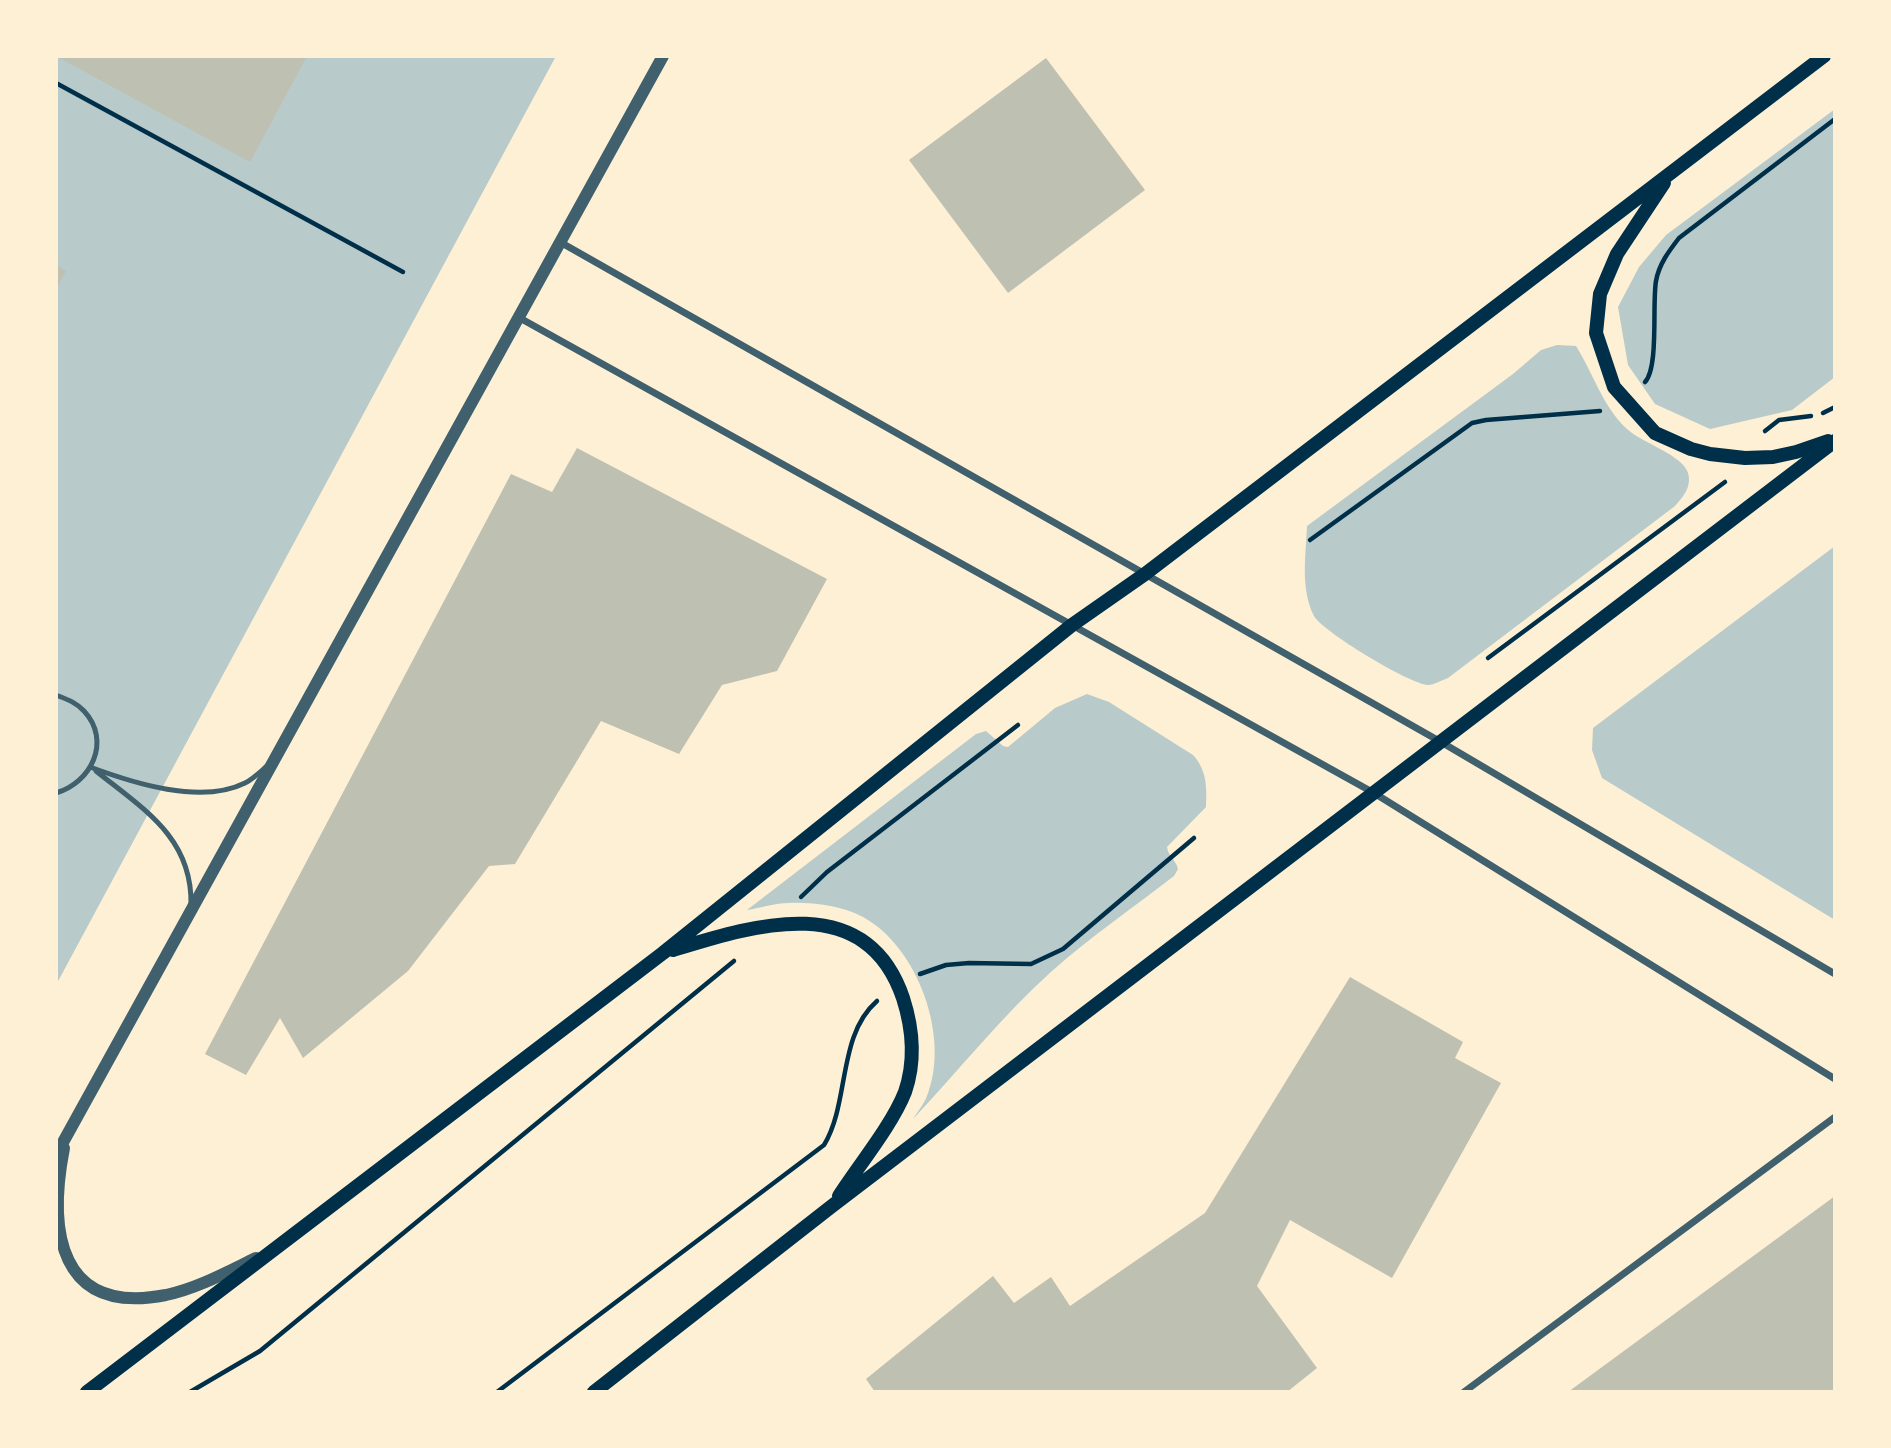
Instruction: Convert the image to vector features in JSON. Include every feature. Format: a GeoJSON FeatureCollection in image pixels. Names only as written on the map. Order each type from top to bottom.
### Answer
{"type":"FeatureCollection","features":[{"type":"Feature","properties":{"kind":"main road"},"geometry":{"type":"LineString","coordinates":[[87,1392],[663,953],[1072,625],[1144,574],[1824,56]]}},
{"type":"Feature","properties":{"kind":"main road"},"geometry":{"type":"LineString","coordinates":[[1671,173],[1618,254],[1600,294],[1596,333],[1614,387],[1655,433],[1691,449],[1710,454],[1745,458],[1773,457],[1835,440]]}},
{"type":"Feature","properties":{"kind":"main road"},"geometry":{"type":"LineString","coordinates":[[594,1392],[832,1206],[1835,440]]}},
{"type":"Feature","properties":{"kind":"main road"},"geometry":{"type":"LineString","coordinates":[[663,953],[742,930],[793,922],[825,925],[851,932],[873,950],[888,968],[901,992],[910,1021],[913,1049],[911,1073],[904,1094],[891,1117],[832,1206]]}},
{"type":"Feature","properties":{"kind":"street"},"geometry":{"type":"LineString","coordinates":[[56,1155],[663,56]]}},
{"type":"Feature","properties":{"kind":"street"},"geometry":{"type":"LineString","coordinates":[[560,242],[1441,742],[1835,974]]}},
{"type":"Feature","properties":{"kind":"street"},"geometry":{"type":"LineString","coordinates":[[518,317],[1374,793],[1835,1079]]}},
{"type":"Feature","properties":{"kind":"street"},"geometry":{"type":"LineString","coordinates":[[1464,1392],[1835,1117]]}},
{"type":"Feature","properties":{"kind":"street"},"geometry":{"type":"LineString","coordinates":[[66,1136],[56,1200],[61,1240],[69,1263],[82,1280],[120,1297],[166,1295],[197,1286],[269,1252]]}},
{"type":"Feature","properties":{"kind":"lane"},"geometry":{"type":"LineString","coordinates":[[56,695],[72,701],[86,712],[94,728],[96,744],[85,776],[72,788],[56,793]]}},
{"type":"Feature","properties":{"kind":"lane"},"geometry":{"type":"LineString","coordinates":[[90,767],[129,781],[191,792],[220,790],[244,783],[272,762]]}},
{"type":"Feature","properties":{"kind":"lane"},"geometry":{"type":"LineString","coordinates":[[90,767],[146,811],[171,837],[188,870],[191,912]]}},
{"type":"Feature","properties":{"kind":"path"},"geometry":{"type":"LineString","coordinates":[[56,83],[402,272]]}},
{"type":"Feature","properties":{"kind":"path"},"geometry":{"type":"LineString","coordinates":[[1488,658],[1722,485],[1732,476],[1769,426],[1779,420],[1810,416],[1835,407]]}},
{"type":"Feature","properties":{"kind":"path"},"geometry":{"type":"LineString","coordinates":[[800,898],[827,872],[1018,725]]}},
{"type":"Feature","properties":{"kind":"path"},"geometry":{"type":"LineString","coordinates":[[924,971],[968,963],[1031,964],[1047,957],[1063,949],[1194,838]]}},
{"type":"Feature","properties":{"kind":"path"},"geometry":{"type":"LineString","coordinates":[[190,1392],[260,1351],[739,957]]}},
{"type":"Feature","properties":{"kind":"path"},"geometry":{"type":"LineString","coordinates":[[497,1392],[824,1145],[833,1129],[853,1040],[871,1007]]}},
{"type":"Feature","properties":{"kind":"shaded area"},"geometry":{"type":"Polygon","coordinates":[[[56,56],[556,56],[56,985],[56,56]]]}},
{"type":"Feature","properties":{"kind":"shaded area"},"geometry":{"type":"Polygon","coordinates":[[[1835,109],[1835,377],[1792,410],[1710,429],[1655,404],[1628,365],[1618,307],[1639,267],[1666,235],[1835,109]]]}},
{"type":"Feature","properties":{"kind":"shaded area"},"geometry":{"type":"Polygon","coordinates":[[[1557,345],[1576,346],[1611,411],[1627,429],[1685,467],[1689,483],[1678,503],[1448,678],[1433,684],[1418,682],[1386,667],[1320,623],[1314,616],[1307,594],[1307,526],[1513,374],[1541,350],[1557,345]]]}},
{"type":"Feature","properties":{"kind":"shaded area"},"geometry":{"type":"Polygon","coordinates":[[[1835,546],[1835,920],[1602,778],[1592,750],[1593,728],[1835,546]]]}},
{"type":"Feature","properties":{"kind":"shaded area"},"geometry":{"type":"Polygon","coordinates":[[[1087,694],[1109,702],[1193,755],[1204,773],[1206,807],[1167,847],[1178,869],[1174,876],[1052,971],[999,1024],[913,1119],[927,1096],[933,1073],[935,1047],[932,1021],[924,995],[899,949],[882,931],[863,917],[837,907],[789,903],[747,910],[976,734],[986,731],[1003,746],[1008,747],[1055,708],[1087,694]]]}},
{"type":"Feature","properties":{"kind":"building"},"geometry":{"type":"Polygon","coordinates":[[[56,56],[307,56],[250,162],[56,56]]]}},
{"type":"Feature","properties":{"kind":"building"},"geometry":{"type":"Polygon","coordinates":[[[1046,58],[1145,190],[1008,293],[909,160],[1046,58]]]}},
{"type":"Feature","properties":{"kind":"building"},"geometry":{"type":"Polygon","coordinates":[[[56,265],[66,271],[56,289],[56,265]]]}},
{"type":"Feature","properties":{"kind":"building"},"geometry":{"type":"Polygon","coordinates":[[[577,448],[827,579],[777,671],[722,685],[679,754],[601,721],[515,864],[489,866],[408,971],[303,1058],[280,1018],[246,1075],[205,1054],[511,474],[552,492],[577,448]]]}},
{"type":"Feature","properties":{"kind":"building"},"geometry":{"type":"Polygon","coordinates":[[[1350,977],[1463,1042],[1455,1058],[1501,1083],[1392,1278],[1290,1220],[1257,1286],[1317,1368],[1287,1392],[875,1392],[866,1379],[993,1276],[1014,1303],[1051,1277],[1070,1306],[1205,1213],[1350,977]]]}},
{"type":"Feature","properties":{"kind":"building"},"geometry":{"type":"Polygon","coordinates":[[[1835,1196],[1835,1392],[1568,1392],[1835,1196]]]}}]}
